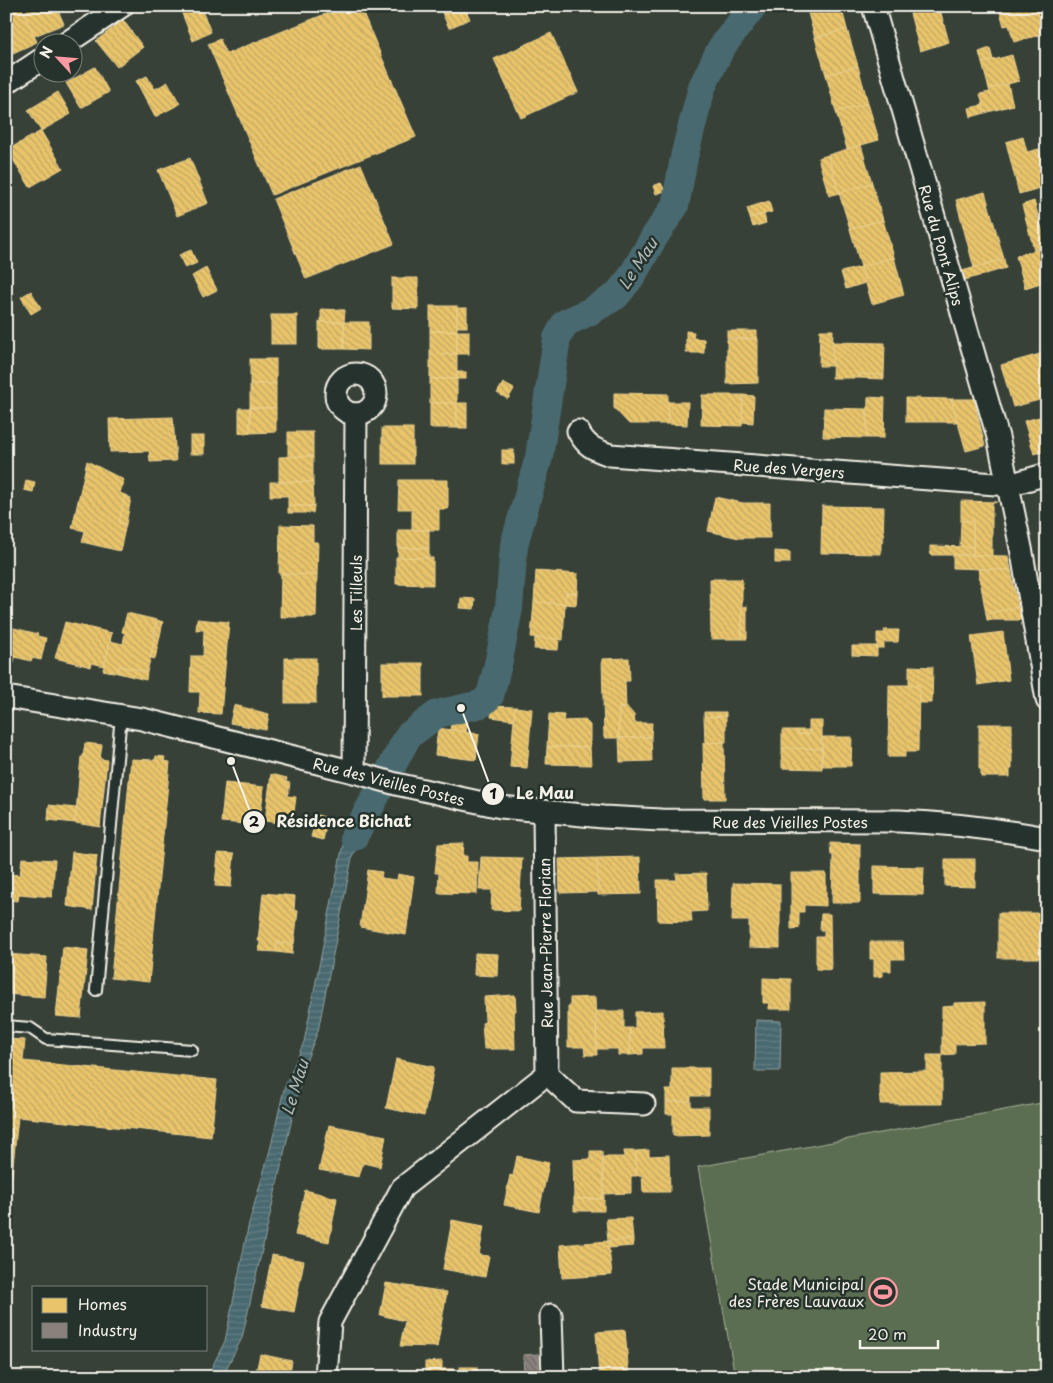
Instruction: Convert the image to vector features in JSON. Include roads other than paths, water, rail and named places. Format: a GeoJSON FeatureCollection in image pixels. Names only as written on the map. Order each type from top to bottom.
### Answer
{"type":"FeatureCollection","features":[{"type":"Feature","properties":{"kind":"street"},"geometry":{"type":"LineString","coordinates":[[82,33],[122,6]]}},
{"type":"Feature","properties":{"kind":"street","name":"Rue du Pont Alips"},"geometry":{"type":"LineString","coordinates":[[874,6],[996,427],[1009,485],[1047,700]]}},
{"type":"Feature","properties":{"kind":"street"},"geometry":{"type":"LineString","coordinates":[[6,83],[32,66]]}},
{"type":"Feature","properties":{"kind":"street","name":"Les Tilleuls"},"geometry":{"type":"LineString","coordinates":[[354,772],[356,414]]}},
{"type":"Feature","properties":{"kind":"street","name":"Rue des Vergers"},"geometry":{"type":"LineString","coordinates":[[578,431],[585,443],[598,451],[610,455],[1009,485]]}},
{"type":"Feature","properties":{"kind":"street"},"geometry":{"type":"LineString","coordinates":[[1009,485],[1047,474]]}},
{"type":"Feature","properties":{"kind":"street","name":"Rue des Vieilles Postes"},"geometry":{"type":"LineString","coordinates":[[6,697],[142,719],[396,784],[501,807],[603,818],[927,822],[998,829],[1047,838]]}},
{"type":"Feature","properties":{"kind":"street","name":"Rue Jean-Pierre Florian"},"geometry":{"type":"LineString","coordinates":[[544,812],[546,1074]]}},
{"type":"Feature","properties":{"kind":"street"},"geometry":{"type":"LineString","coordinates":[[326,1377],[330,1322],[402,1188],[546,1074],[576,1101],[644,1104]]}},
{"type":"Feature","properties":{"kind":"street"},"geometry":{"type":"LineString","coordinates":[[551,1315],[553,1377]]}},
{"type":"Feature","properties":{"kind":"lane"},"geometry":{"type":"LineString","coordinates":[[96,990],[121,715]]}},
{"type":"Feature","properties":{"kind":"lane"},"geometry":{"type":"LineString","coordinates":[[6,1026],[30,1028],[46,1039],[192,1050]]}},
{"type":"Feature","properties":{"kind":"water"},"geometry":{"type":"Polygon","coordinates":[[[363,801],[379,806],[361,834],[352,858],[318,1031],[305,1064],[298,1092],[242,1338],[222,1377],[207,1377],[225,1341],[249,1223],[270,1150],[284,1089],[304,1042],[342,849],[349,823],[363,801]]]}},
{"type":"Feature","properties":{"kind":"water"},"geometry":{"type":"Polygon","coordinates":[[[756,1020],[781,1021],[780,1071],[755,1071],[756,1020]]]}},
{"type":"Feature","properties":{"kind":"waterway","name":"Le Mau"},"geometry":{"type":"LineString","coordinates":[[354,837],[408,736],[437,714],[481,704],[490,696],[509,608],[514,545],[539,457],[557,338],[565,323],[589,312],[616,296],[632,276],[675,206],[685,153],[702,87],[721,48],[753,6]]}},
{"type":"Feature","properties":{"kind":"place","name":"Le Mau"},"geometry":{"type":"Point","coordinates":[461,708]}},
{"type":"Feature","properties":{"kind":"place","name":"Résidence Bichat"},"geometry":{"type":"Point","coordinates":[231,761]}},
{"type":"Feature","properties":{"kind":"place","name":"Stade Municipal des Frères Lauvaux"},"geometry":{"type":"Point","coordinates":[883,1292]}}]}
